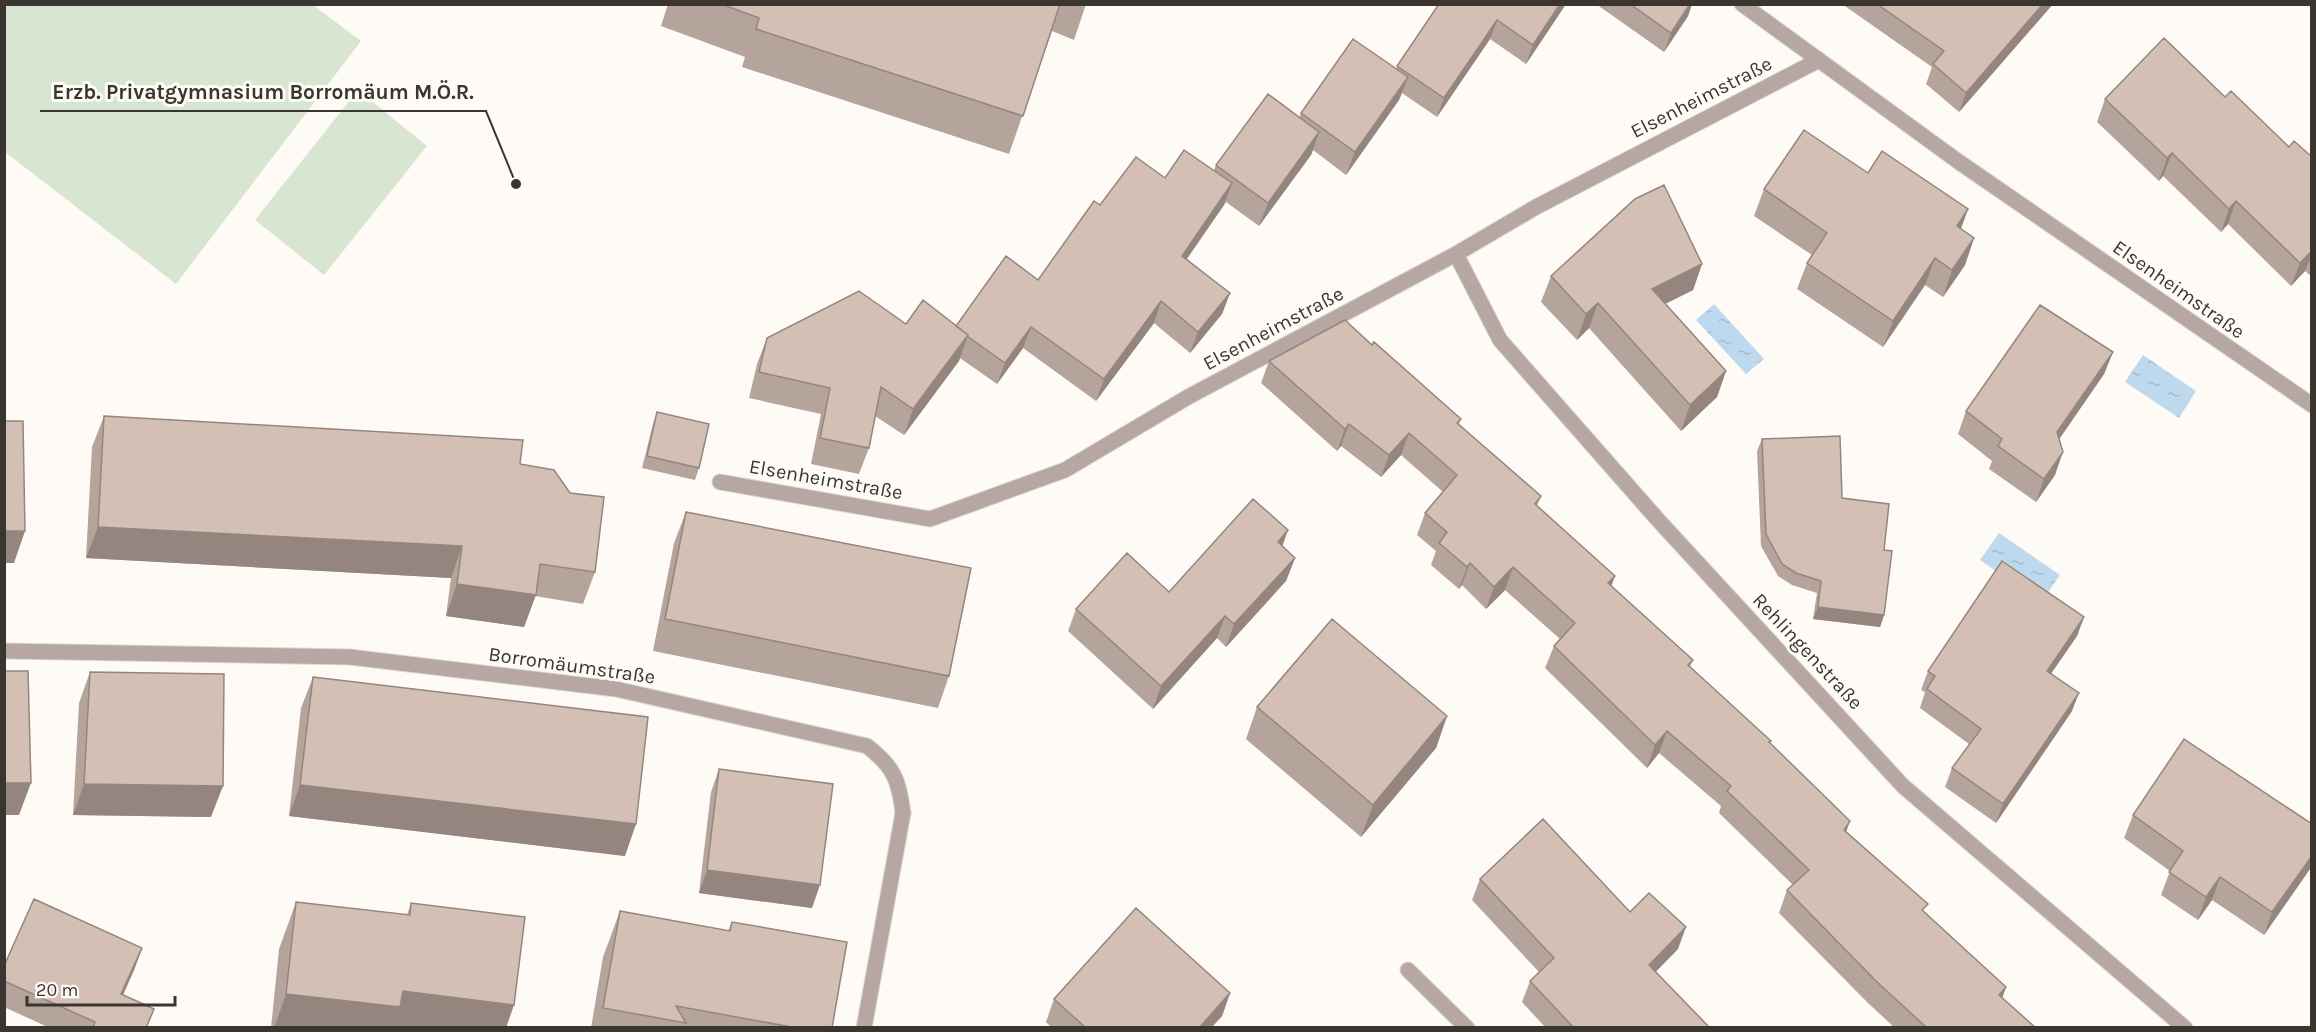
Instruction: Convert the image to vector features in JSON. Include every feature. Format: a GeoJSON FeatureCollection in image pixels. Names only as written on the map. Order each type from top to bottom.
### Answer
{"type":"FeatureCollection","features":[{"type":"Feature","properties":{"kind":"street","name":"Elsenheimstraße"},"geometry":{"type":"LineString","coordinates":[[1742,4],[1959,162],[2312,405]]}},
{"type":"Feature","properties":{"kind":"street","name":"Elsenheimstraße"},"geometry":{"type":"LineString","coordinates":[[720,482],[930,519],[1065,470],[1188,397],[1455,254],[1536,207],[1819,60]]}},
{"type":"Feature","properties":{"kind":"street","name":"Rehlingenstraße"},"geometry":{"type":"LineString","coordinates":[[1455,254],[1500,340],[1659,521],[1904,786],[2185,1028]]}},
{"type":"Feature","properties":{"kind":"street","name":"Borromäumstraße"},"geometry":{"type":"LineString","coordinates":[[4,651],[351,657],[616,689],[867,746],[882,758],[899,781],[903,813],[864,1028]]}},
{"type":"Feature","properties":{"kind":"street"},"geometry":{"type":"LineString","coordinates":[[1407,970],[1467,1028]]}},
{"type":"Feature","properties":{"kind":"green space"},"geometry":{"type":"Polygon","coordinates":[[[4,5],[313,5],[361,41],[176,284],[5,152],[4,5]]]}},
{"type":"Feature","properties":{"kind":"green space"},"geometry":{"type":"Polygon","coordinates":[[[358,90],[427,146],[324,275],[255,220],[358,90]]]}},
{"type":"Feature","properties":{"kind":"water"},"geometry":{"type":"Polygon","coordinates":[[[1714,304],[1764,359],[1746,374],[1696,320],[1714,304]]]}},
{"type":"Feature","properties":{"kind":"water"},"geometry":{"type":"Polygon","coordinates":[[[2143,355],[2196,391],[2179,418],[2125,382],[2143,355]]]}},
{"type":"Feature","properties":{"kind":"water"},"geometry":{"type":"Polygon","coordinates":[[[1999,533],[2060,575],[2041,602],[1980,560],[1999,533]]]}},
{"type":"Feature","properties":{"kind":"building"},"geometry":{"type":"Polygon","coordinates":[[[721,4],[1060,4],[1023,116],[756,29],[759,18],[721,4]]]}},
{"type":"Feature","properties":{"kind":"building"},"geometry":{"type":"Polygon","coordinates":[[[1439,4],[1560,4],[1533,45],[1497,20],[1444,98],[1397,66],[1439,4]]]}},
{"type":"Feature","properties":{"kind":"building"},"geometry":{"type":"Polygon","coordinates":[[[1630,4],[1690,4],[1671,33],[1630,4]]]}},
{"type":"Feature","properties":{"kind":"building"},"geometry":{"type":"Polygon","coordinates":[[[1877,4],[2043,4],[1966,93],[1933,64],[1944,51],[1877,4]]]}},
{"type":"Feature","properties":{"kind":"building"},"geometry":{"type":"Polygon","coordinates":[[[2164,38],[2225,97],[2231,91],[2289,147],[2294,141],[2312,157],[2312,251],[2300,263],[2236,201],[2229,209],[2172,153],[2167,158],[2105,99],[2164,38]]]}},
{"type":"Feature","properties":{"kind":"building"},"geometry":{"type":"Polygon","coordinates":[[[1353,39],[1408,77],[1355,152],[1301,113],[1353,39]]]}},
{"type":"Feature","properties":{"kind":"building"},"geometry":{"type":"Polygon","coordinates":[[[1268,94],[1319,132],[1268,203],[1216,165],[1268,94]]]}},
{"type":"Feature","properties":{"kind":"building"},"geometry":{"type":"Polygon","coordinates":[[[1804,130],[1868,173],[1882,151],[1968,209],[1957,226],[1974,238],[1952,270],[1935,258],[1893,321],[1807,263],[1827,233],[1764,189],[1804,130]]]}},
{"type":"Feature","properties":{"kind":"building"},"geometry":{"type":"Polygon","coordinates":[[[1184,150],[1232,183],[1182,256],[1230,293],[1198,332],[1161,301],[1104,379],[1031,327],[1005,363],[956,326],[1006,256],[1038,280],[1094,201],[1100,205],[1136,157],[1165,178],[1184,150]]]}},
{"type":"Feature","properties":{"kind":"building"},"geometry":{"type":"Polygon","coordinates":[[[1664,185],[1702,264],[1652,289],[1726,371],[1690,405],[1598,303],[1586,314],[1551,276],[1635,199],[1664,185]]]}},
{"type":"Feature","properties":{"kind":"building"},"geometry":{"type":"Polygon","coordinates":[[[859,291],[906,324],[923,300],[968,335],[913,409],[881,387],[869,448],[820,438],[830,388],[759,372],[767,338],[859,291]]]}},
{"type":"Feature","properties":{"kind":"building"},"geometry":{"type":"Polygon","coordinates":[[[2040,305],[2113,352],[2057,432],[2063,452],[2044,479],[1998,446],[2002,439],[1966,411],[2040,305]]]}},
{"type":"Feature","properties":{"kind":"building"},"geometry":{"type":"Polygon","coordinates":[[[1345,320],[1372,345],[1374,342],[1461,419],[1457,423],[1541,496],[1535,504],[1615,576],[1608,583],[1693,660],[1688,665],[1771,741],[1769,742],[1850,821],[1844,830],[1928,904],[1922,910],[2006,987],[1999,995],[2036,1028],[1927,1028],[1876,981],[1787,890],[1809,870],[1727,791],[1731,786],[1667,731],[1655,745],[1554,646],[1575,623],[1513,567],[1494,587],[1470,563],[1467,567],[1439,543],[1447,532],[1425,513],[1457,475],[1409,433],[1389,455],[1349,424],[1345,429],[1269,361],[1345,320]]]}},
{"type":"Feature","properties":{"kind":"building"},"geometry":{"type":"Polygon","coordinates":[[[657,412],[709,424],[699,468],[647,456],[657,412]]]}},
{"type":"Feature","properties":{"kind":"building"},"geometry":{"type":"Polygon","coordinates":[[[104,416],[523,440],[520,464],[554,470],[570,493],[604,497],[595,572],[540,564],[536,595],[457,584],[462,546],[98,527],[104,416]]]}},
{"type":"Feature","properties":{"kind":"building"},"geometry":{"type":"Polygon","coordinates":[[[4,421],[23,421],[25,531],[4,531],[4,421]]]}},
{"type":"Feature","properties":{"kind":"building"},"geometry":{"type":"Polygon","coordinates":[[[1840,436],[1842,498],[1889,504],[1884,550],[1892,551],[1884,615],[1818,607],[1821,581],[1796,573],[1782,564],[1766,534],[1762,439],[1840,436]]]}},
{"type":"Feature","properties":{"kind":"building"},"geometry":{"type":"Polygon","coordinates":[[[1253,499],[1288,530],[1278,542],[1295,558],[1234,624],[1225,616],[1161,686],[1076,609],[1127,553],[1169,592],[1253,499]]]}},
{"type":"Feature","properties":{"kind":"building"},"geometry":{"type":"Polygon","coordinates":[[[686,512],[971,568],[949,676],[665,619],[686,512]]]}},
{"type":"Feature","properties":{"kind":"building"},"geometry":{"type":"Polygon","coordinates":[[[2002,561],[2084,617],[2047,671],[2079,693],[2003,804],[1952,768],[1981,729],[1927,689],[1935,676],[1928,671],[2002,561]]]}},
{"type":"Feature","properties":{"kind":"building"},"geometry":{"type":"Polygon","coordinates":[[[1332,619],[1447,716],[1373,805],[1257,707],[1332,619]]]}},
{"type":"Feature","properties":{"kind":"building"},"geometry":{"type":"Polygon","coordinates":[[[4,671],[28,671],[31,783],[4,783],[4,671]]]}},
{"type":"Feature","properties":{"kind":"building"},"geometry":{"type":"Polygon","coordinates":[[[90,672],[224,674],[223,786],[84,784],[90,672]]]}},
{"type":"Feature","properties":{"kind":"building"},"geometry":{"type":"Polygon","coordinates":[[[313,677],[648,717],[636,824],[300,785],[313,677]]]}},
{"type":"Feature","properties":{"kind":"building"},"geometry":{"type":"Polygon","coordinates":[[[2184,739],[2312,824],[2312,856],[2272,912],[2220,877],[2206,897],[2169,872],[2183,851],[2133,815],[2184,739]]]}},
{"type":"Feature","properties":{"kind":"building"},"geometry":{"type":"Polygon","coordinates":[[[719,769],[833,784],[820,885],[707,870],[719,769]]]}},
{"type":"Feature","properties":{"kind":"building"},"geometry":{"type":"Polygon","coordinates":[[[1543,819],[1630,912],[1649,893],[1686,927],[1649,965],[1710,1028],[1574,1028],[1530,981],[1554,958],[1480,879],[1543,819]]]}},
{"type":"Feature","properties":{"kind":"building"},"geometry":{"type":"Polygon","coordinates":[[[34,899],[142,948],[121,994],[154,1009],[146,1028],[93,1028],[95,1022],[4,981],[4,966],[34,899]]]}},
{"type":"Feature","properties":{"kind":"building"},"geometry":{"type":"Polygon","coordinates":[[[296,902],[410,915],[411,903],[525,917],[514,1005],[403,991],[400,1007],[286,994],[296,902]]]}},
{"type":"Feature","properties":{"kind":"building"},"geometry":{"type":"Polygon","coordinates":[[[1136,908],[1230,993],[1199,1028],[1086,1028],[1054,999],[1136,908]]]}},
{"type":"Feature","properties":{"kind":"building"},"geometry":{"type":"Polygon","coordinates":[[[620,911],[730,931],[732,922],[847,942],[832,1028],[797,1028],[676,1006],[686,1023],[603,1008],[620,911]]]}},
{"type":"Feature","properties":{"kind":"place","name":"Erzb. Privatgymnasium Borromäum M.Ö.R."},"geometry":{"type":"Point","coordinates":[516,184]}}]}
